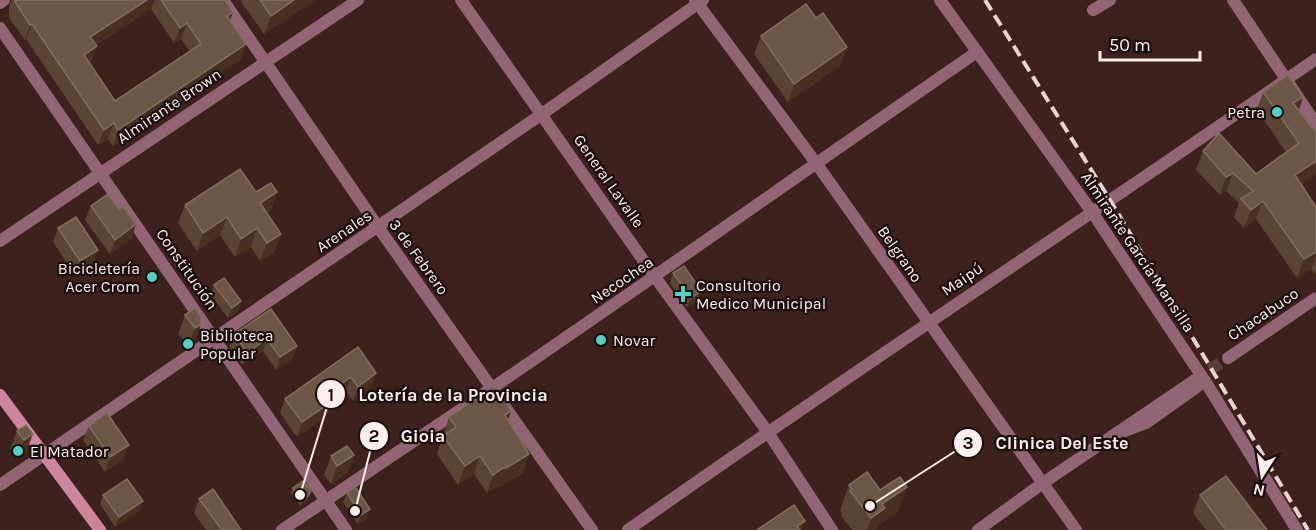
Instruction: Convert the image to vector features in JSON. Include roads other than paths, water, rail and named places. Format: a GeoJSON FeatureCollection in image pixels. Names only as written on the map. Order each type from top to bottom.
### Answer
{"type":"FeatureCollection","features":[{"type":"Feature","properties":{"kind":"main road"},"geometry":{"type":"LineString","coordinates":[[0,395],[100,530]]}},
{"type":"Feature","properties":{"kind":"street"},"geometry":{"type":"LineString","coordinates":[[0,3],[4,0]]}},
{"type":"Feature","properties":{"kind":"street","name":"3 de Febrero"},"geometry":{"type":"LineString","coordinates":[[223,0],[378,227],[592,530]]}},
{"type":"Feature","properties":{"kind":"street","name":"Almirante Brown"},"geometry":{"type":"LineString","coordinates":[[0,241],[358,0]]}},
{"type":"Feature","properties":{"kind":"street","name":"General Lavalle"},"geometry":{"type":"LineString","coordinates":[[461,0],[655,277],[767,431],[832,530]]}},
{"type":"Feature","properties":{"kind":"street","name":"Almirante García Mansilla"},"geometry":{"type":"LineString","coordinates":[[940,0],[1092,212],[1297,530]]}},
{"type":"Feature","properties":{"kind":"street"},"geometry":{"type":"LineString","coordinates":[[1093,10],[1110,0]]}},
{"type":"Feature","properties":{"kind":"street"},"geometry":{"type":"LineString","coordinates":[[1233,0],[1316,124]]}},
{"type":"Feature","properties":{"kind":"street","name":"Arenales"},"geometry":{"type":"LineString","coordinates":[[0,485],[542,114],[699,1]]}},
{"type":"Feature","properties":{"kind":"street","name":"Belgrano"},"geometry":{"type":"LineString","coordinates":[[699,1],[1076,530]]}},
{"type":"Feature","properties":{"kind":"street","name":"Constitución"},"geometry":{"type":"LineString","coordinates":[[0,28],[346,530]]}},
{"type":"Feature","properties":{"kind":"street","name":"Necochea"},"geometry":{"type":"LineString","coordinates":[[282,530],[655,277],[977,52]]}},
{"type":"Feature","properties":{"kind":"street","name":"Maipú"},"geometry":{"type":"LineString","coordinates":[[628,530],[767,431],[1316,59]]}},
{"type":"Feature","properties":{"kind":"street","name":"Chacabuco"},"geometry":{"type":"LineString","coordinates":[[1228,358],[1316,298]]}},
{"type":"Feature","properties":{"kind":"street"},"geometry":{"type":"LineString","coordinates":[[978,530],[1113,435],[1200,380]]}},
{"type":"Feature","properties":{"kind":"tunnel"},"geometry":{"type":"LineString","coordinates":[[1195,380],[1228,358]]}},
{"type":"Feature","properties":{"kind":"railway"},"geometry":{"type":"LineString","coordinates":[[985,0],[1110,200],[1308,530]]}},
{"type":"Feature","properties":{"kind":"place","name":"Petra"},"geometry":{"type":"Point","coordinates":[1277,112]}},
{"type":"Feature","properties":{"kind":"place","name":"Bicicletería Acer Crom"},"geometry":{"type":"Point","coordinates":[152,277]}},
{"type":"Feature","properties":{"kind":"place","name":"Consultorio Medico Municipal"},"geometry":{"type":"Point","coordinates":[683,294]}},
{"type":"Feature","properties":{"kind":"place","name":"Novar"},"geometry":{"type":"Point","coordinates":[601,340]}},
{"type":"Feature","properties":{"kind":"place","name":"Biblioteca Popular"},"geometry":{"type":"Point","coordinates":[188,344]}},
{"type":"Feature","properties":{"kind":"place","name":"El Matador"},"geometry":{"type":"Point","coordinates":[18,451]}},
{"type":"Feature","properties":{"kind":"place","name":"Lotería de la Provincia"},"geometry":{"type":"Point","coordinates":[300,495]}},
{"type":"Feature","properties":{"kind":"place","name":"Clinica Del Este"},"geometry":{"type":"Point","coordinates":[870,506]}},
{"type":"Feature","properties":{"kind":"place","name":"Gioia"},"geometry":{"type":"Point","coordinates":[355,511]}}]}
